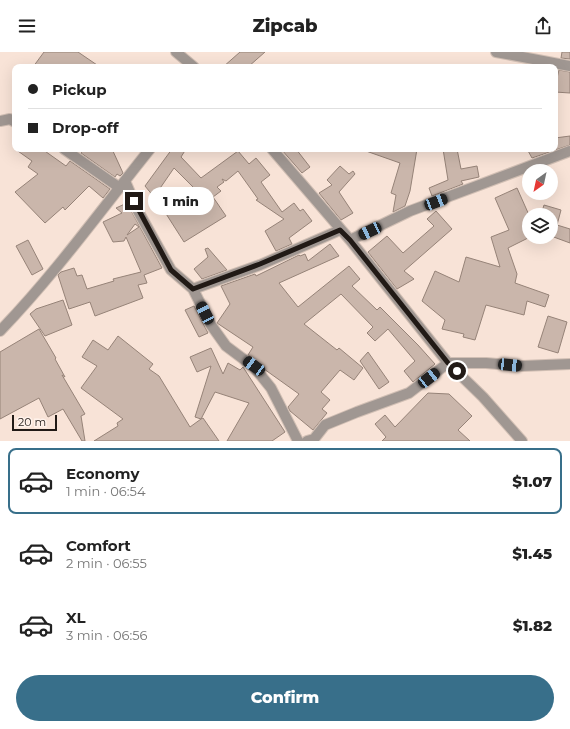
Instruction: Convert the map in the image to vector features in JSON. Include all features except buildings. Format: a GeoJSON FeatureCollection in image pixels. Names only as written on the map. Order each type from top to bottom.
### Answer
{"type":"FeatureCollection","features":[{"type":"Feature","properties":{"kind":"street"},"geometry":{"type":"LineString","coordinates":[[176,52],[190,64]]}},
{"type":"Feature","properties":{"kind":"street"},"geometry":{"type":"LineString","coordinates":[[496,52],[570,66]]}},
{"type":"Feature","properties":{"kind":"street"},"geometry":{"type":"LineString","coordinates":[[0,121],[10,119],[12,120]]}},
{"type":"Feature","properties":{"kind":"street"},"geometry":{"type":"LineString","coordinates":[[350,240],[410,211],[570,151]]}},
{"type":"Feature","properties":{"kind":"street"},"geometry":{"type":"LineString","coordinates":[[69,152],[123,185],[171,270],[193,289],[211,325],[226,346],[254,366],[271,388],[298,441]]}},
{"type":"Feature","properties":{"kind":"street"},"geometry":{"type":"LineString","coordinates":[[0,331],[19,312],[123,185],[148,152]]}},
{"type":"Feature","properties":{"kind":"street"},"geometry":{"type":"LineString","coordinates":[[275,152],[350,240],[448,363],[483,397],[522,441]]}},
{"type":"Feature","properties":{"kind":"street"},"geometry":{"type":"LineString","coordinates":[[193,289],[260,264],[340,230]]}},
{"type":"Feature","properties":{"kind":"street"},"geometry":{"type":"LineString","coordinates":[[312,440],[325,425],[409,393],[448,363],[486,363],[522,366],[570,364]]}},
{"type":"Feature","properties":{"kind":"route"},"geometry":{"type":"LineString","coordinates":[[134,201],[138,211],[171,270],[193,289],[260,264],[340,230],[350,240],[448,363],[457,371]]}}]}
